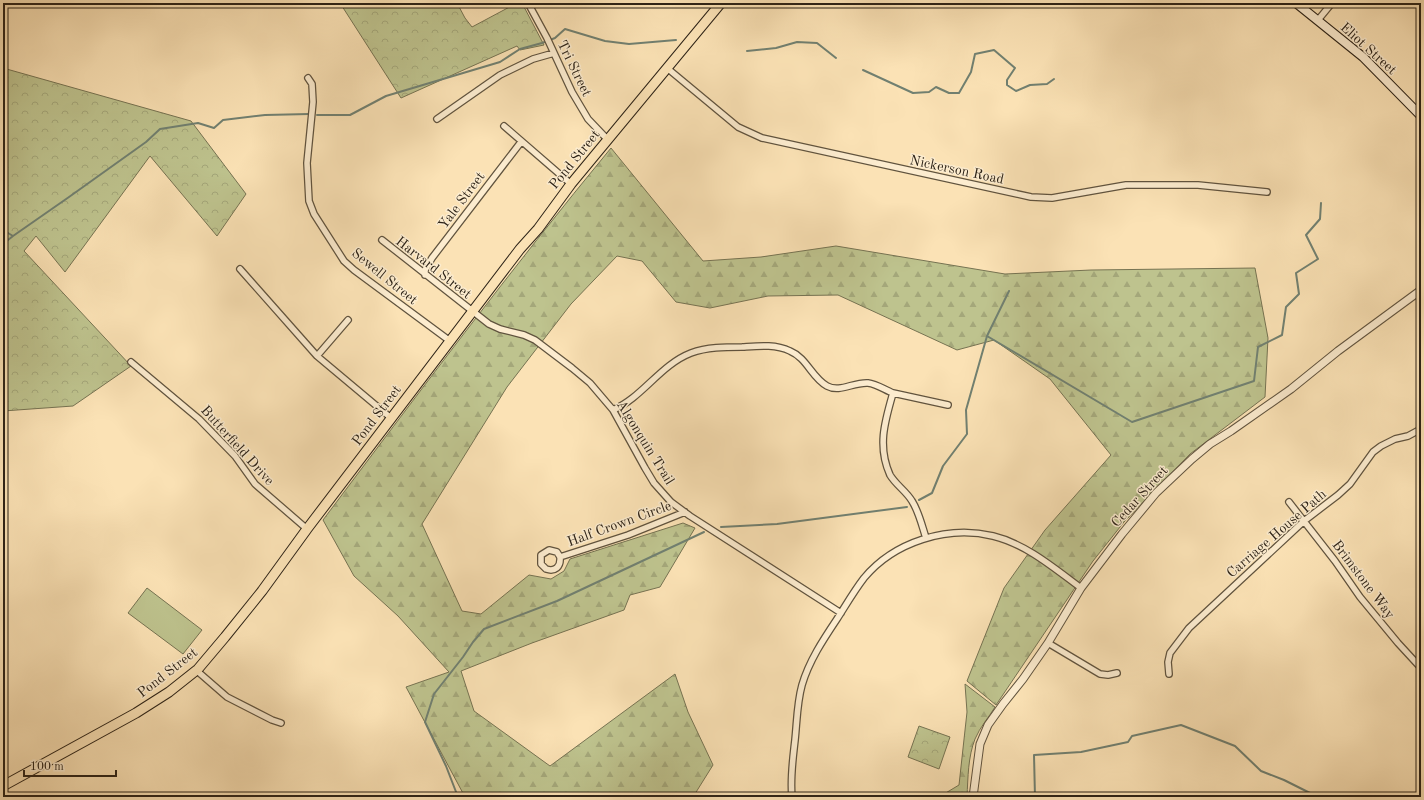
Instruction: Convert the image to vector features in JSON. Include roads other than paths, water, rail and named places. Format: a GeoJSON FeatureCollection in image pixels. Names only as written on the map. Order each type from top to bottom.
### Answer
{"type":"FeatureCollection","features":[{"type":"Feature","properties":{"kind":"main road","name":"Pond Street"},"geometry":{"type":"LineString","coordinates":[[3,786],[136,713],[169,692],[196,670],[216,649],[571,184],[721,3]]}},
{"type":"Feature","properties":{"kind":"main road","name":"Eliot Street"},"geometry":{"type":"LineString","coordinates":[[1296,3],[1363,57],[1421,116]]}},
{"type":"Feature","properties":{"kind":"street","name":"Tri Street"},"geometry":{"type":"LineString","coordinates":[[528,3],[582,110],[594,126],[608,140]]}},
{"type":"Feature","properties":{"kind":"street"},"geometry":{"type":"LineString","coordinates":[[1318,20],[1332,3]]}},
{"type":"Feature","properties":{"kind":"street"},"geometry":{"type":"LineString","coordinates":[[437,119],[500,75],[533,59],[554,53]]}},
{"type":"Feature","properties":{"kind":"street","name":"Nickerson Road"},"geometry":{"type":"LineString","coordinates":[[667,68],[738,127],[762,138],[1031,197],[1052,198],[1126,185],[1158,184],[1198,185],[1267,192]]}},
{"type":"Feature","properties":{"kind":"street","name":"Sewell Street"},"geometry":{"type":"LineString","coordinates":[[308,78],[312,84],[313,102],[307,163],[309,201],[314,214],[344,260],[354,270],[450,341]]}},
{"type":"Feature","properties":{"kind":"street"},"geometry":{"type":"LineString","coordinates":[[504,126],[571,184]]}},
{"type":"Feature","properties":{"kind":"street","name":"Yale Street"},"geometry":{"type":"LineString","coordinates":[[425,275],[425,270],[432,258],[522,142]]}},
{"type":"Feature","properties":{"kind":"street","name":"Harvard Street"},"geometry":{"type":"LineString","coordinates":[[382,240],[472,312]]}},
{"type":"Feature","properties":{"kind":"street"},"geometry":{"type":"LineString","coordinates":[[240,269],[317,356],[391,418]]}},
{"type":"Feature","properties":{"kind":"street","name":"Cedar Street"},"geometry":{"type":"LineString","coordinates":[[973,797],[976,766],[983,736],[1003,704],[1023,679],[1048,643],[1081,588],[1122,534],[1156,493],[1210,444],[1291,389],[1338,351],[1421,290]]}},
{"type":"Feature","properties":{"kind":"street","name":"Algonquin Trail"},"geometry":{"type":"LineString","coordinates":[[472,312],[488,324],[535,340],[581,375],[597,390],[613,410],[644,468],[654,483],[671,502],[841,612]]}},
{"type":"Feature","properties":{"kind":"street"},"geometry":{"type":"LineString","coordinates":[[317,356],[348,320]]}},
{"type":"Feature","properties":{"kind":"street"},"geometry":{"type":"LineString","coordinates":[[613,410],[627,403],[674,362],[692,352],[711,348],[767,346],[783,348],[798,355],[827,386],[839,389],[854,384],[868,383],[893,394],[948,405]]}},
{"type":"Feature","properties":{"kind":"street","name":"Butterfield Drive"},"geometry":{"type":"LineString","coordinates":[[131,362],[195,415],[235,456],[255,484],[307,529]]}},
{"type":"Feature","properties":{"kind":"street"},"geometry":{"type":"LineString","coordinates":[[893,394],[883,430],[886,463],[894,481],[913,501],[926,538]]}},
{"type":"Feature","properties":{"kind":"street","name":"Carriage House Path"},"geometry":{"type":"LineString","coordinates":[[1169,674],[1168,662],[1170,653],[1189,628],[1304,521],[1350,484],[1373,452],[1395,439],[1408,436],[1421,429]]}},
{"type":"Feature","properties":{"kind":"street","name":"Brimstone Way"},"geometry":{"type":"LineString","coordinates":[[1289,502],[1335,561],[1360,597],[1421,668]]}},
{"type":"Feature","properties":{"kind":"street","name":"Half Crown Circle"},"geometry":{"type":"LineString","coordinates":[[560,557],[628,535],[685,512]]}},
{"type":"Feature","properties":{"kind":"street"},"geometry":{"type":"LineString","coordinates":[[792,797],[797,716],[802,685],[812,659],[864,578],[886,558],[899,549],[926,538],[957,533],[993,536],[1025,549],[1081,588]]}},
{"type":"Feature","properties":{"kind":"street"},"geometry":{"type":"LineString","coordinates":[[1048,643],[1100,674],[1108,675],[1117,673]]}},
{"type":"Feature","properties":{"kind":"street"},"geometry":{"type":"LineString","coordinates":[[196,670],[227,697],[272,720],[281,722]]}},
{"type":"Feature","properties":{"kind":"waterway"},"geometry":{"type":"LineString","coordinates":[[317,115],[350,115],[386,96],[500,62],[520,49],[555,38],[565,29],[605,41],[629,44],[676,40]]}},
{"type":"Feature","properties":{"kind":"waterway"},"geometry":{"type":"LineString","coordinates":[[747,51],[776,48],[797,42],[817,43],[836,58]]}},
{"type":"Feature","properties":{"kind":"waterway"},"geometry":{"type":"LineString","coordinates":[[863,70],[913,93],[929,92],[936,87],[949,93],[959,93],[971,72],[975,54],[994,50],[1015,68],[1007,80],[1007,85],[1016,91],[1030,85],[1047,84],[1054,79]]}},
{"type":"Feature","properties":{"kind":"waterway"},"geometry":{"type":"LineString","coordinates":[[3,230],[13,236],[146,142],[160,129],[198,123],[214,128],[223,120],[265,115],[309,114]]}},
{"type":"Feature","properties":{"kind":"waterway"},"geometry":{"type":"LineString","coordinates":[[987,336],[1132,422],[1254,381],[1258,347],[1282,335],[1286,307],[1299,294],[1296,273],[1318,259],[1306,235],[1320,219],[1321,203]]}},
{"type":"Feature","properties":{"kind":"waterway"},"geometry":{"type":"LineString","coordinates":[[3,244],[13,236]]}},
{"type":"Feature","properties":{"kind":"waterway"},"geometry":{"type":"LineString","coordinates":[[919,500],[932,493],[943,466],[967,434],[966,410],[987,336],[1009,291]]}},
{"type":"Feature","properties":{"kind":"waterway"},"geometry":{"type":"LineString","coordinates":[[721,527],[777,524],[907,507]]}},
{"type":"Feature","properties":{"kind":"waterway"},"geometry":{"type":"LineString","coordinates":[[458,797],[446,766],[425,722],[434,694],[484,629],[557,601],[704,532]]}},
{"type":"Feature","properties":{"kind":"waterway"},"geometry":{"type":"LineString","coordinates":[[1035,797],[1034,755],[1081,752],[1128,742],[1132,736],[1181,725],[1235,746],[1261,771],[1284,780],[1318,797]]}},
{"type":"Feature","properties":{"kind":"waterway"},"geometry":{"type":"LineString","coordinates":[[1417,797],[1421,796]]}}]}
